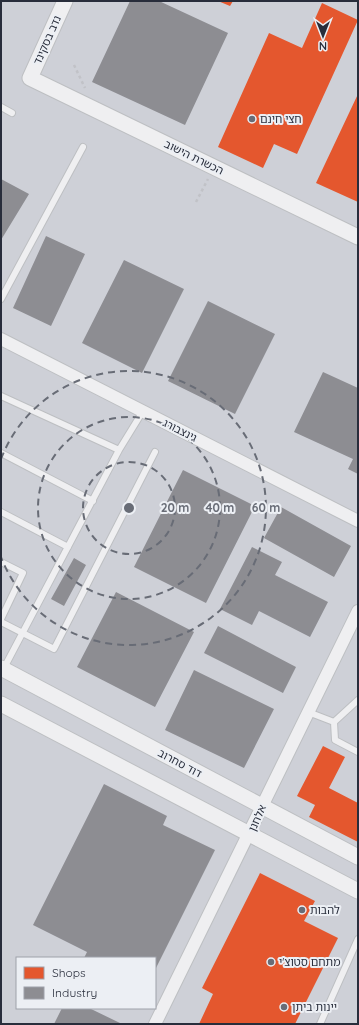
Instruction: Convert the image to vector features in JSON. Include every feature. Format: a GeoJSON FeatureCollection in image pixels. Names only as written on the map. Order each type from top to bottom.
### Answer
{"type":"FeatureCollection","features":[{"type":"Feature","properties":{"kind":"street","name":"נדב בסקינד"},"geometry":{"type":"LineString","coordinates":[[30,78],[65,1]]}},
{"type":"Feature","properties":{"kind":"street","name":"הכשרת הישוב"},"geometry":{"type":"LineString","coordinates":[[30,78],[358,237]]}},
{"type":"Feature","properties":{"kind":"street","name":"גינצבורג"},"geometry":{"type":"LineString","coordinates":[[1,339],[358,521]]}},
{"type":"Feature","properties":{"kind":"street","name":"אלחנן"},"geometry":{"type":"LineString","coordinates":[[155,1024],[358,611]]}},
{"type":"Feature","properties":{"kind":"street","name":"דוד סחרוב"},"geometry":{"type":"LineString","coordinates":[[2,669],[358,858]]}},
{"type":"Feature","properties":{"kind":"street"},"geometry":{"type":"LineString","coordinates":[[1,704],[358,891]]}},
{"type":"Feature","properties":{"kind":"lane"},"geometry":{"type":"LineString","coordinates":[[1,107],[12,112]]}},
{"type":"Feature","properties":{"kind":"lane"},"geometry":{"type":"LineString","coordinates":[[1,299],[83,147]]}},
{"type":"Feature","properties":{"kind":"lane"},"geometry":{"type":"LineString","coordinates":[[1,396],[119,450]]}},
{"type":"Feature","properties":{"kind":"lane"},"geometry":{"type":"LineString","coordinates":[[2,669],[119,450],[143,411]]}},
{"type":"Feature","properties":{"kind":"lane"},"geometry":{"type":"LineString","coordinates":[[1,622],[54,649],[155,452]]}},
{"type":"Feature","properties":{"kind":"lane"},"geometry":{"type":"LineString","coordinates":[[1,453],[92,500]]}},
{"type":"Feature","properties":{"kind":"lane"},"geometry":{"type":"LineString","coordinates":[[1,512],[68,547]]}},
{"type":"Feature","properties":{"kind":"lane"},"geometry":{"type":"LineString","coordinates":[[1,562],[23,573],[1,619]]}},
{"type":"Feature","properties":{"kind":"lane"},"geometry":{"type":"LineString","coordinates":[[1,602],[7,605]]}},
{"type":"Feature","properties":{"kind":"lane"},"geometry":{"type":"LineString","coordinates":[[334,722],[358,700]]}},
{"type":"Feature","properties":{"kind":"lane"},"geometry":{"type":"LineString","coordinates":[[308,712],[334,722]]}},
{"type":"Feature","properties":{"kind":"lane"},"geometry":{"type":"LineString","coordinates":[[334,722],[335,740],[358,752]]}},
{"type":"Feature","properties":{"kind":"lane"},"geometry":{"type":"LineString","coordinates":[[320,1024],[358,939]]}},
{"type":"Feature","properties":{"kind":"path"},"geometry":{"type":"LineString","coordinates":[[196,202],[214,167]]}},
{"type":"Feature","properties":{"kind":"shaded area"},"geometry":{"type":"Polygon","coordinates":[[[1,1],[358,1],[358,1024],[1,1024],[1,1]]]}},
{"type":"Feature","properties":{"kind":"building: Shops"},"geometry":{"type":"Polygon","coordinates":[[[218,1],[233,1],[230,6],[218,1]]]}},
{"type":"Feature","properties":{"kind":"building: Shops"},"geometry":{"type":"Polygon","coordinates":[[[322,3],[358,20],[297,154],[274,144],[263,168],[218,147],[269,33],[302,48],[322,3]]]}},
{"type":"Feature","properties":{"kind":"building: Shops"},"geometry":{"type":"Polygon","coordinates":[[[358,94],[358,202],[316,183],[358,94]]]}},
{"type":"Feature","properties":{"kind":"building: Shops"},"geometry":{"type":"Polygon","coordinates":[[[323,746],[345,757],[329,788],[358,803],[358,842],[309,817],[315,805],[297,796],[323,746]]]}},
{"type":"Feature","properties":{"kind":"building: Shops","name":"מתחם סטוצ'י"},"geometry":{"type":"Polygon","coordinates":[[[260,873],[315,901],[304,921],[338,938],[295,1024],[199,1024],[213,994],[202,988],[260,873]]]}},
{"type":"Feature","properties":{"kind":"building: Industry"},"geometry":{"type":"Polygon","coordinates":[[[130,1],[159,1],[228,33],[185,125],[92,82],[130,1]]]}},
{"type":"Feature","properties":{"kind":"building: Industry"},"geometry":{"type":"Polygon","coordinates":[[[1,179],[29,194],[1,240],[1,179]]]}},
{"type":"Feature","properties":{"kind":"building: Industry"},"geometry":{"type":"Polygon","coordinates":[[[46,236],[85,254],[51,326],[13,308],[46,236]]]}},
{"type":"Feature","properties":{"kind":"building: Industry"},"geometry":{"type":"Polygon","coordinates":[[[124,260],[184,289],[142,373],[82,343],[124,260]]]}},
{"type":"Feature","properties":{"kind":"building: Industry"},"geometry":{"type":"Polygon","coordinates":[[[208,301],[275,334],[235,414],[168,381],[208,301]]]}},
{"type":"Feature","properties":{"kind":"building: Industry"},"geometry":{"type":"Polygon","coordinates":[[[323,372],[358,388],[358,474],[348,469],[353,459],[294,432],[323,372]]]}},
{"type":"Feature","properties":{"kind":"building: Industry"},"geometry":{"type":"Polygon","coordinates":[[[183,470],[255,506],[206,603],[134,567],[183,470]]]}},
{"type":"Feature","properties":{"kind":"building: Industry"},"geometry":{"type":"Polygon","coordinates":[[[281,507],[351,546],[334,577],[264,538],[281,507]]]}},
{"type":"Feature","properties":{"kind":"building: Industry"},"geometry":{"type":"Polygon","coordinates":[[[252,547],[282,562],[275,575],[328,602],[310,637],[259,611],[252,625],[220,609],[252,547]]]}},
{"type":"Feature","properties":{"kind":"building: Industry"},"geometry":{"type":"Polygon","coordinates":[[[74,558],[86,565],[64,606],[51,599],[74,558]]]}},
{"type":"Feature","properties":{"kind":"building: Industry"},"geometry":{"type":"Polygon","coordinates":[[[116,592],[194,632],[155,707],[77,667],[116,592]]]}},
{"type":"Feature","properties":{"kind":"building: Industry"},"geometry":{"type":"Polygon","coordinates":[[[218,626],[296,667],[283,693],[204,653],[218,626]]]}},
{"type":"Feature","properties":{"kind":"building: Industry"},"geometry":{"type":"Polygon","coordinates":[[[194,670],[274,709],[244,768],[165,730],[194,670]]]}},
{"type":"Feature","properties":{"kind":"building: Industry"},"geometry":{"type":"Polygon","coordinates":[[[104,784],[167,816],[163,825],[215,850],[156,968],[156,957],[84,957],[87,952],[33,925],[104,784]]]}},
{"type":"Feature","properties":{"kind":"building: Industry"},"geometry":{"type":"Polygon","coordinates":[[[62,1009],[91,1009],[120,1023],[119,1024],[54,1024],[62,1009]]]}},
{"type":"Feature","properties":{"kind":"place","name":"חצי חינם"},"geometry":{"type":"Point","coordinates":[252,119]}},
{"type":"Feature","properties":{"kind":"place","name":"להבות"},"geometry":{"type":"Point","coordinates":[302,910]}},
{"type":"Feature","properties":{"kind":"place","name":"מתחם סטוצ'י"},"geometry":{"type":"Point","coordinates":[271,962]}},
{"type":"Feature","properties":{"kind":"place","name":"יינות ביתן"},"geometry":{"type":"Point","coordinates":[284,1007]}}]}
